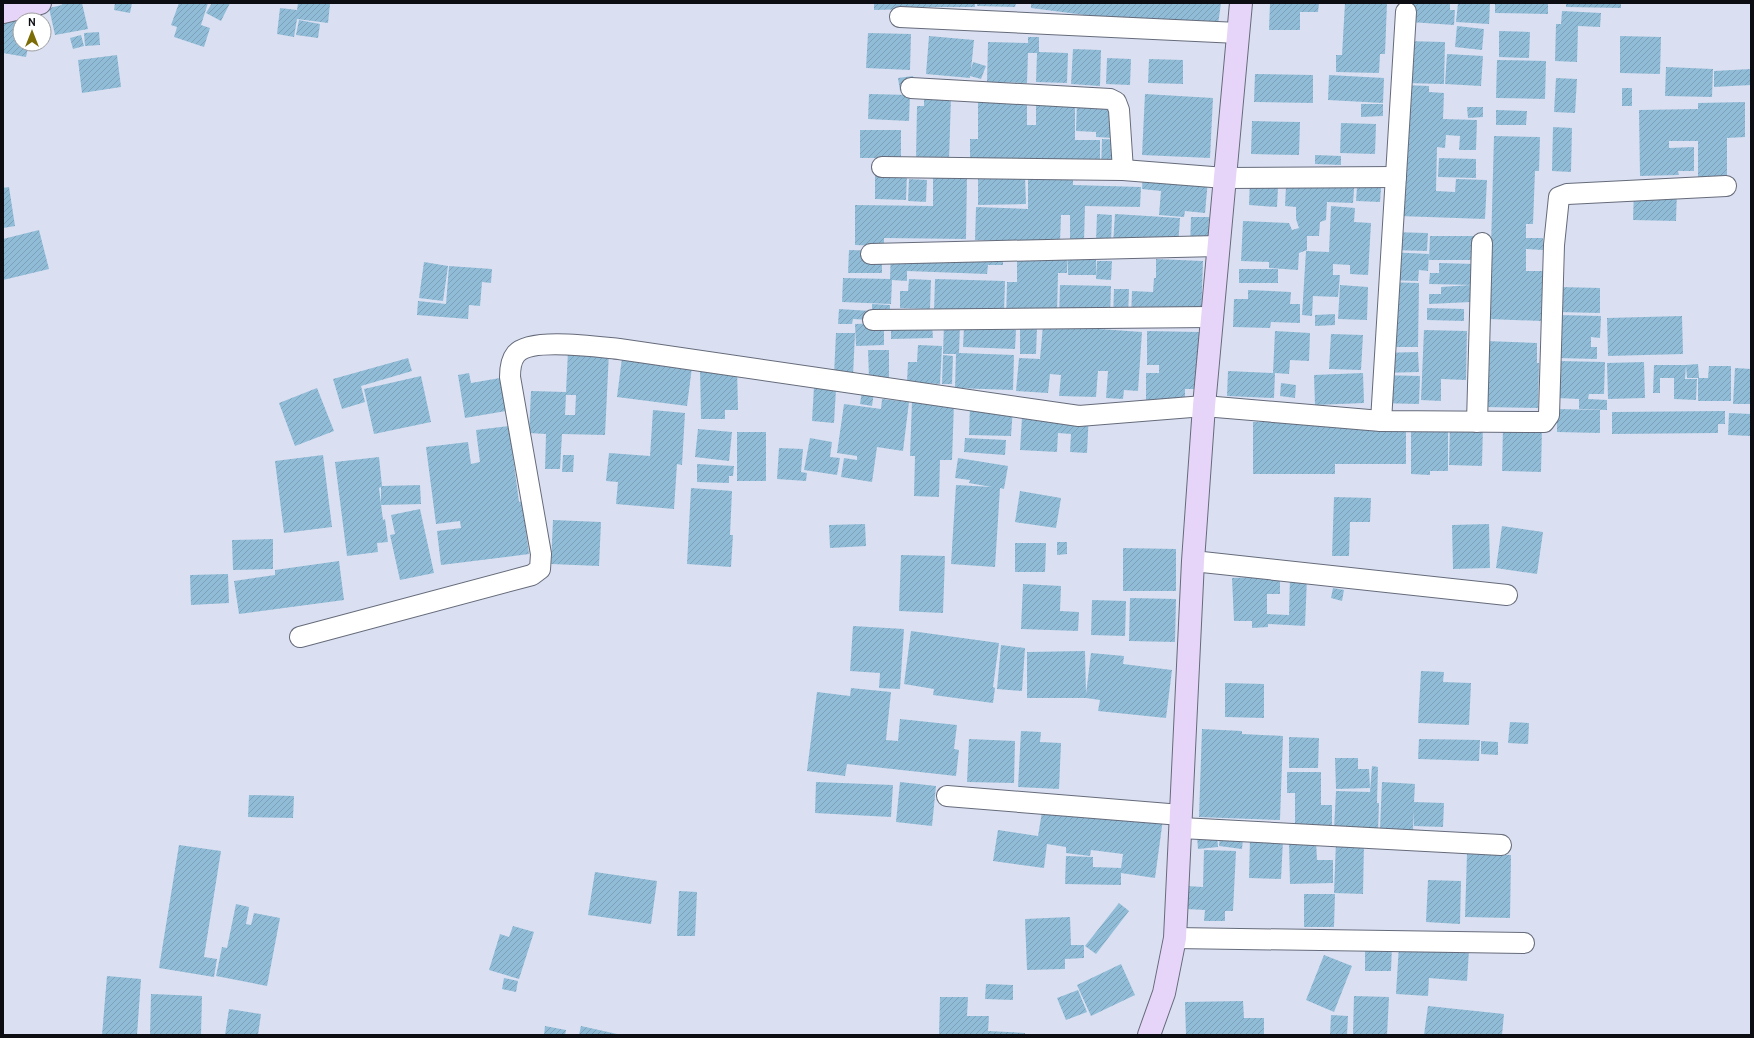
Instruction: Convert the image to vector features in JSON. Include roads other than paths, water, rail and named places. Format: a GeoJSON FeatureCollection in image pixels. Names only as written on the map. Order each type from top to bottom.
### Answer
{"type":"FeatureCollection","features":[{"type":"Feature","properties":{"kind":"street"},"geometry":{"type":"LineString","coordinates":[[3,12],[40,3]]}},
{"type":"Feature","properties":{"kind":"street"},"geometry":{"type":"LineString","coordinates":[[1149,1035],[1164,993],[1175,938],[1193,561],[1204,406],[1241,3]]}},
{"type":"Feature","properties":{"kind":"street"},"geometry":{"type":"LineString","coordinates":[[1381,421],[1406,12]]}},
{"type":"Feature","properties":{"kind":"street"},"geometry":{"type":"LineString","coordinates":[[900,17],[1238,33]]}},
{"type":"Feature","properties":{"kind":"street"},"geometry":{"type":"LineString","coordinates":[[911,88],[1110,99],[1116,102],[1118,110],[1123,170]]}},
{"type":"Feature","properties":{"kind":"street"},"geometry":{"type":"LineString","coordinates":[[882,167],[1123,170],[1225,178],[1396,177]]}},
{"type":"Feature","properties":{"kind":"street"},"geometry":{"type":"LineString","coordinates":[[300,637],[532,575],[540,569],[541,554],[510,377],[510,365],[517,353],[527,347],[565,343],[619,349],[1079,416],[1204,406],[1381,421],[1544,422],[1549,415],[1554,245],[1559,197],[1567,194],[1726,186]]}},
{"type":"Feature","properties":{"kind":"street"},"geometry":{"type":"LineString","coordinates":[[1477,422],[1482,243]]}},
{"type":"Feature","properties":{"kind":"street"},"geometry":{"type":"LineString","coordinates":[[871,254],[1218,246]]}},
{"type":"Feature","properties":{"kind":"street"},"geometry":{"type":"LineString","coordinates":[[873,320],[1212,317]]}},
{"type":"Feature","properties":{"kind":"street"},"geometry":{"type":"LineString","coordinates":[[1193,561],[1507,595]]}},
{"type":"Feature","properties":{"kind":"street"},"geometry":{"type":"LineString","coordinates":[[947,796],[1181,821],[1501,845]]}},
{"type":"Feature","properties":{"kind":"street"},"geometry":{"type":"LineString","coordinates":[[1175,938],[1524,943]]}}]}
